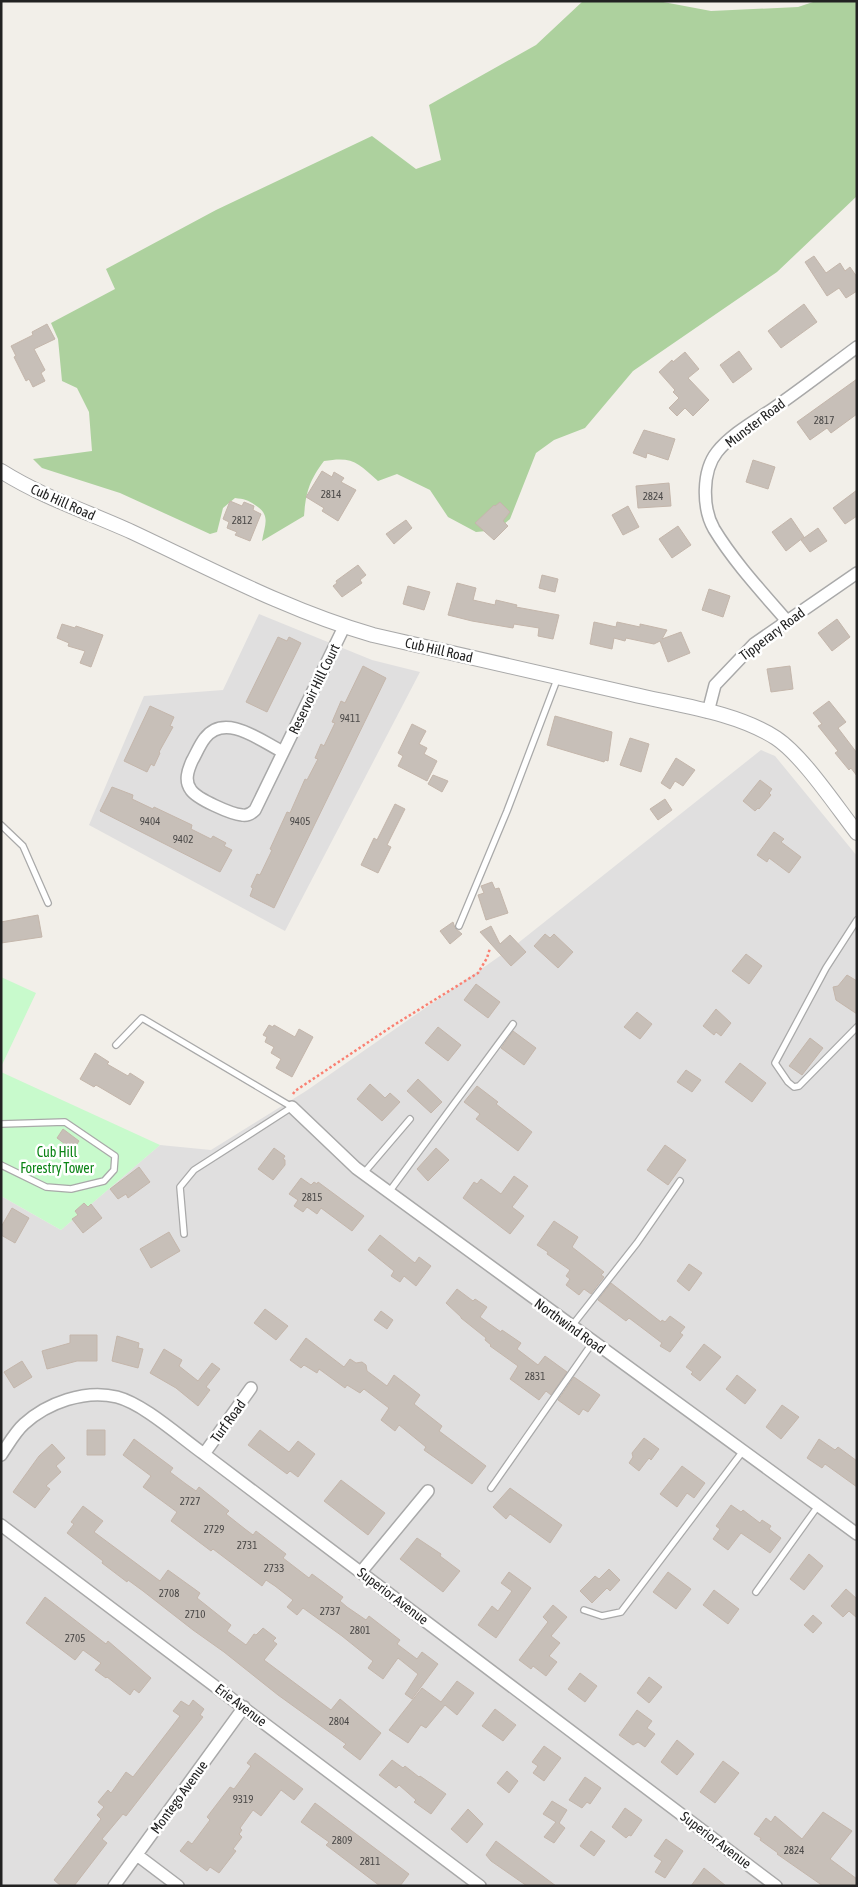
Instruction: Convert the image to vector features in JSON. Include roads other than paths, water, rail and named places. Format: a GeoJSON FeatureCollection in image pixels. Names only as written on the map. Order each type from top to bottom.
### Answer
{"type":"FeatureCollection","features":[{"type":"Feature","properties":{"kind":"street","name":"Munster Road"},"geometry":{"type":"LineString","coordinates":[[787,621],[751,580],[714,528],[707,513],[706,503],[706,484],[709,466],[716,452],[733,436],[807,386],[857,347]]}},
{"type":"Feature","properties":{"kind":"street","name":"Cub Hill Road"},"geometry":{"type":"LineString","coordinates":[[1,471],[41,494],[117,526],[290,606],[344,627],[708,712],[745,723],[777,739],[809,772],[857,833]]}},
{"type":"Feature","properties":{"kind":"street","name":"Tipperary Road"},"geometry":{"type":"LineString","coordinates":[[708,712],[715,685],[754,644],[857,573]]}},
{"type":"Feature","properties":{"kind":"street","name":"Reservoir Hill Court"},"geometry":{"type":"LineString","coordinates":[[283,752],[235,727],[225,726],[217,728],[204,739],[187,772],[187,782],[191,790],[199,797],[233,813],[242,816],[256,810],[344,627]]}},
{"type":"Feature","properties":{"kind":"street","name":"Northwind Road"},"geometry":{"type":"LineString","coordinates":[[292,1107],[364,1174],[857,1534]]}},
{"type":"Feature","properties":{"kind":"street","name":"Turf Road"},"geometry":{"type":"LineString","coordinates":[[204,1454],[251,1388]]}},
{"type":"Feature","properties":{"kind":"street","name":"Superior Avenue"},"geometry":{"type":"LineString","coordinates":[[1,1455],[23,1425],[45,1409],[66,1400],[103,1395],[118,1397],[144,1410],[776,1886]]}},
{"type":"Feature","properties":{"kind":"street"},"geometry":{"type":"LineString","coordinates":[[361,1572],[428,1491]]}},
{"type":"Feature","properties":{"kind":"street","name":"Erie Avenue"},"geometry":{"type":"LineString","coordinates":[[1,1525],[480,1886]]}},
{"type":"Feature","properties":{"kind":"street","name":"Montego Avenue"},"geometry":{"type":"LineString","coordinates":[[114,1886],[244,1707]]}},
{"type":"Feature","properties":{"kind":"street"},"geometry":{"type":"LineString","coordinates":[[137,1855],[178,1886]]}},
{"type":"Feature","properties":{"kind":"lane"},"geometry":{"type":"LineString","coordinates":[[459,926],[507,812],[558,677]]}},
{"type":"Feature","properties":{"kind":"lane"},"geometry":{"type":"LineString","coordinates":[[1,825],[23,846],[48,903]]}},
{"type":"Feature","properties":{"kind":"lane"},"geometry":{"type":"LineString","coordinates":[[857,920],[826,968],[775,1062],[788,1082],[794,1087],[799,1086],[857,1027]]}},
{"type":"Feature","properties":{"kind":"lane"},"geometry":{"type":"LineString","coordinates":[[116,1045],[142,1018],[292,1107],[194,1170],[180,1187],[184,1234]]}},
{"type":"Feature","properties":{"kind":"lane"},"geometry":{"type":"LineString","coordinates":[[389,1192],[513,1024]]}},
{"type":"Feature","properties":{"kind":"lane"},"geometry":{"type":"LineString","coordinates":[[364,1174],[410,1119]]}},
{"type":"Feature","properties":{"kind":"lane"},"geometry":{"type":"LineString","coordinates":[[1,1124],[66,1122],[115,1156],[114,1170],[104,1181],[71,1189],[46,1188],[1,1165]]}},
{"type":"Feature","properties":{"kind":"lane"},"geometry":{"type":"LineString","coordinates":[[572,1327],[680,1181]]}},
{"type":"Feature","properties":{"kind":"lane"},"geometry":{"type":"LineString","coordinates":[[491,1488],[593,1342]]}},
{"type":"Feature","properties":{"kind":"lane"},"geometry":{"type":"LineString","coordinates":[[584,1610],[602,1616],[621,1612],[743,1451]]}},
{"type":"Feature","properties":{"kind":"lane"},"geometry":{"type":"LineString","coordinates":[[756,1592],[818,1506]]}},
{"type":"Feature","properties":{"kind":"park label","name":"Cub Hill Forestry Tower"},"geometry":{"type":"Point","coordinates":[57,1160]}}]}
